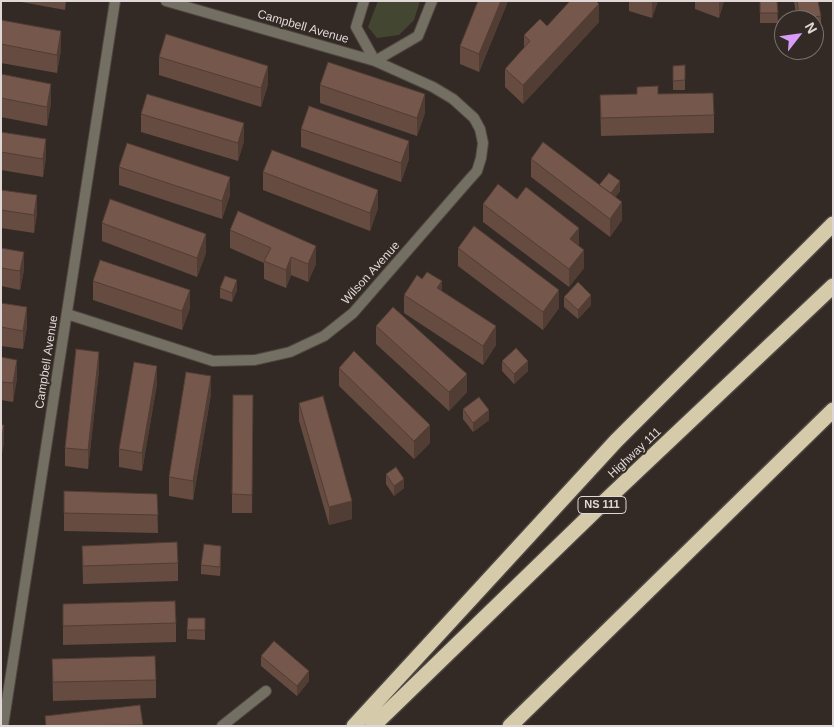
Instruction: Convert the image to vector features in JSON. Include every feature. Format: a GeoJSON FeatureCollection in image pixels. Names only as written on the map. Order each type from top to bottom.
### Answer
{"type":"FeatureCollection","features":[{"type":"Feature","properties":{"kind":"highway"},"geometry":{"type":"LineString","coordinates":[[354,726],[616,441],[833,224]]}},
{"type":"Feature","properties":{"kind":"highway","name":"Highway 111"},"geometry":{"type":"LineString","coordinates":[[373,726],[601,505],[833,286]]}},
{"type":"Feature","properties":{"kind":"highway"},"geometry":{"type":"LineString","coordinates":[[510,726],[833,410]]}},
{"type":"Feature","properties":{"kind":"street","name":"Campbell Avenue"},"geometry":{"type":"LineString","coordinates":[[3,726],[115,1]]}},
{"type":"Feature","properties":{"kind":"street","name":"Campbell Avenue"},"geometry":{"type":"LineString","coordinates":[[166,1],[376,61]]}},
{"type":"Feature","properties":{"kind":"street"},"geometry":{"type":"LineString","coordinates":[[364,1],[356,28],[376,61],[418,36],[432,1]]}},
{"type":"Feature","properties":{"kind":"street","name":"Wilson Avenue"},"geometry":{"type":"LineString","coordinates":[[67,314],[213,361],[236,362],[290,352],[324,336],[353,313],[477,170],[482,150],[480,129],[474,118],[465,108],[433,86],[376,61]]}},
{"type":"Feature","properties":{"kind":"street"},"geometry":{"type":"LineString","coordinates":[[222,726],[266,691]]}},
{"type":"Feature","properties":{"kind":"green space"},"geometry":{"type":"Polygon","coordinates":[[[378,1],[420,1],[414,20],[399,35],[377,38],[368,27],[378,1]]]}},
{"type":"Feature","properties":{"kind":"building"},"geometry":{"type":"Polygon","coordinates":[[[478,1],[501,1],[479,54],[460,46],[478,1]]]}},
{"type":"Feature","properties":{"kind":"building"},"geometry":{"type":"Polygon","coordinates":[[[570,1],[596,1],[599,4],[523,85],[505,69],[530,41],[524,35],[540,19],[547,26],[570,1]]]}},
{"type":"Feature","properties":{"kind":"building"},"geometry":{"type":"Polygon","coordinates":[[[760,1],[777,1],[778,10],[774,10],[774,13],[760,13],[760,1]]]}},
{"type":"Feature","properties":{"kind":"building"},"geometry":{"type":"Polygon","coordinates":[[[797,1],[818,1],[820,10],[798,10],[797,1]]]}},
{"type":"Feature","properties":{"kind":"building"},"geometry":{"type":"Polygon","coordinates":[[[1,20],[61,31],[57,55],[1,44],[1,20]]]}},
{"type":"Feature","properties":{"kind":"building"},"geometry":{"type":"Polygon","coordinates":[[[166,34],[268,66],[261,88],[159,57],[166,34]]]}},
{"type":"Feature","properties":{"kind":"building"},"geometry":{"type":"Polygon","coordinates":[[[328,62],[425,94],[417,118],[320,85],[328,62]]]}},
{"type":"Feature","properties":{"kind":"building"},"geometry":{"type":"Polygon","coordinates":[[[685,65],[685,80],[673,81],[673,66],[685,65]]]}},
{"type":"Feature","properties":{"kind":"building"},"geometry":{"type":"Polygon","coordinates":[[[1,74],[51,84],[47,107],[1,98],[1,74]]]}},
{"type":"Feature","properties":{"kind":"building"},"geometry":{"type":"Polygon","coordinates":[[[658,86],[658,94],[713,93],[714,115],[601,118],[600,95],[637,94],[637,87],[658,86]]]}},
{"type":"Feature","properties":{"kind":"building"},"geometry":{"type":"Polygon","coordinates":[[[147,94],[244,123],[238,143],[141,114],[147,94]]]}},
{"type":"Feature","properties":{"kind":"building"},"geometry":{"type":"Polygon","coordinates":[[[309,106],[409,141],[401,163],[301,129],[309,106]]]}},
{"type":"Feature","properties":{"kind":"building"},"geometry":{"type":"Polygon","coordinates":[[[1,132],[46,139],[43,159],[1,152],[1,132]]]}},
{"type":"Feature","properties":{"kind":"building"},"geometry":{"type":"Polygon","coordinates":[[[543,142],[622,202],[610,219],[531,159],[543,142]]]}},
{"type":"Feature","properties":{"kind":"building"},"geometry":{"type":"Polygon","coordinates":[[[127,143],[230,177],[222,201],[119,167],[127,143]]]}},
{"type":"Feature","properties":{"kind":"building"},"geometry":{"type":"Polygon","coordinates":[[[272,150],[378,190],[370,213],[263,172],[272,150]]]}},
{"type":"Feature","properties":{"kind":"building"},"geometry":{"type":"Polygon","coordinates":[[[609,173],[620,181],[611,193],[599,185],[609,173]]]}},
{"type":"Feature","properties":{"kind":"building"},"geometry":{"type":"Polygon","coordinates":[[[498,184],[517,199],[526,187],[579,228],[570,239],[584,250],[569,269],[483,204],[498,184]]]}},
{"type":"Feature","properties":{"kind":"building"},"geometry":{"type":"Polygon","coordinates":[[[1,190],[37,195],[34,215],[1,210],[1,190]]]}},
{"type":"Feature","properties":{"kind":"building"},"geometry":{"type":"Polygon","coordinates":[[[110,199],[206,234],[197,258],[102,223],[110,199]]]}},
{"type":"Feature","properties":{"kind":"building"},"geometry":{"type":"Polygon","coordinates":[[[238,211],[316,246],[308,264],[291,257],[286,270],[264,261],[271,248],[230,230],[238,211]]]}},
{"type":"Feature","properties":{"kind":"building"},"geometry":{"type":"Polygon","coordinates":[[[474,226],[559,290],[543,312],[458,248],[474,226]]]}},
{"type":"Feature","properties":{"kind":"building"},"geometry":{"type":"Polygon","coordinates":[[[1,248],[24,252],[20,271],[1,268],[1,248]]]}},
{"type":"Feature","properties":{"kind":"building"},"geometry":{"type":"Polygon","coordinates":[[[100,260],[190,290],[182,311],[93,281],[100,260]]]}},
{"type":"Feature","properties":{"kind":"building"},"geometry":{"type":"Polygon","coordinates":[[[427,272],[442,281],[437,288],[496,326],[483,346],[404,295],[417,275],[422,279],[427,272]]]}},
{"type":"Feature","properties":{"kind":"building"},"geometry":{"type":"Polygon","coordinates":[[[225,276],[237,280],[232,293],[220,288],[225,276]]]}},
{"type":"Feature","properties":{"kind":"building"},"geometry":{"type":"Polygon","coordinates":[[[578,282],[591,295],[578,310],[564,297],[578,282]]]}},
{"type":"Feature","properties":{"kind":"building"},"geometry":{"type":"Polygon","coordinates":[[[1,303],[27,307],[23,331],[1,327],[1,303]]]}},
{"type":"Feature","properties":{"kind":"building"},"geometry":{"type":"Polygon","coordinates":[[[393,307],[467,374],[449,392],[376,326],[393,307]]]}},
{"type":"Feature","properties":{"kind":"building"},"geometry":{"type":"Polygon","coordinates":[[[516,348],[528,361],[514,374],[502,361],[516,348]]]}},
{"type":"Feature","properties":{"kind":"building"},"geometry":{"type":"Polygon","coordinates":[[[76,349],[99,352],[88,450],[65,448],[76,349]]]}},
{"type":"Feature","properties":{"kind":"building"},"geometry":{"type":"Polygon","coordinates":[[[354,351],[430,425],[414,441],[339,368],[354,351]]]}},
{"type":"Feature","properties":{"kind":"building"},"geometry":{"type":"Polygon","coordinates":[[[1,357],[17,360],[13,383],[1,382],[1,357]]]}},
{"type":"Feature","properties":{"kind":"building"},"geometry":{"type":"Polygon","coordinates":[[[134,362],[157,366],[142,453],[119,449],[134,362]]]}},
{"type":"Feature","properties":{"kind":"building"},"geometry":{"type":"Polygon","coordinates":[[[186,372],[211,376],[193,481],[169,477],[186,372]]]}},
{"type":"Feature","properties":{"kind":"building"},"geometry":{"type":"Polygon","coordinates":[[[233,395],[253,395],[252,495],[232,494],[233,395]]]}},
{"type":"Feature","properties":{"kind":"building"},"geometry":{"type":"Polygon","coordinates":[[[323,396],[352,501],[329,507],[299,403],[323,396]]]}},
{"type":"Feature","properties":{"kind":"building"},"geometry":{"type":"Polygon","coordinates":[[[479,397],[489,410],[473,423],[463,409],[479,397]]]}},
{"type":"Feature","properties":{"kind":"building"},"geometry":{"type":"Polygon","coordinates":[[[1,425],[4,425],[1,441],[1,425]]]}},
{"type":"Feature","properties":{"kind":"building"},"geometry":{"type":"Polygon","coordinates":[[[396,467],[404,479],[394,486],[386,474],[396,467]]]}},
{"type":"Feature","properties":{"kind":"building"},"geometry":{"type":"Polygon","coordinates":[[[64,491],[157,494],[158,515],[64,513],[64,491]]]}},
{"type":"Feature","properties":{"kind":"building"},"geometry":{"type":"Polygon","coordinates":[[[177,542],[178,563],[83,566],[82,546],[177,542]]]}},
{"type":"Feature","properties":{"kind":"building"},"geometry":{"type":"Polygon","coordinates":[[[204,544],[221,546],[220,567],[201,565],[204,544]]]}},
{"type":"Feature","properties":{"kind":"building"},"geometry":{"type":"Polygon","coordinates":[[[175,601],[176,623],[63,626],[63,604],[175,601]]]}},
{"type":"Feature","properties":{"kind":"building"},"geometry":{"type":"Polygon","coordinates":[[[188,618],[205,618],[205,630],[187,630],[188,618]]]}},
{"type":"Feature","properties":{"kind":"building"},"geometry":{"type":"Polygon","coordinates":[[[274,641],[309,671],[297,686],[261,656],[274,641]]]}},
{"type":"Feature","properties":{"kind":"building"},"geometry":{"type":"Polygon","coordinates":[[[155,656],[156,680],[53,682],[52,659],[155,656]]]}},
{"type":"Feature","properties":{"kind":"building"},"geometry":{"type":"Polygon","coordinates":[[[140,705],[143,725],[46,726],[45,716],[140,705]]]}}]}
